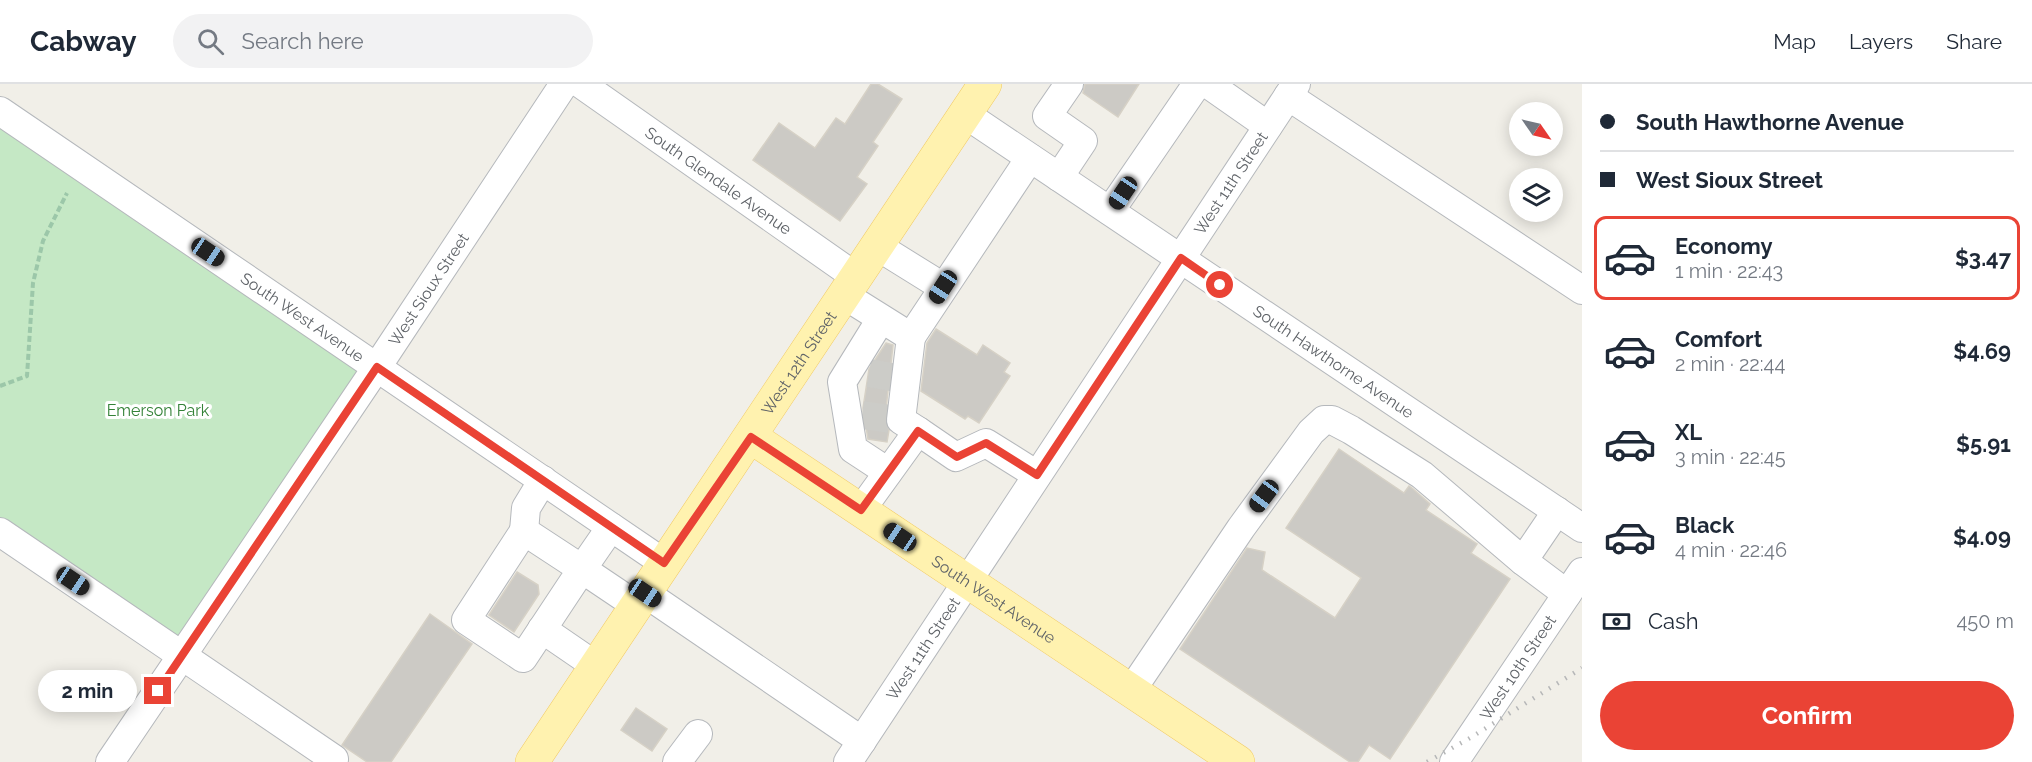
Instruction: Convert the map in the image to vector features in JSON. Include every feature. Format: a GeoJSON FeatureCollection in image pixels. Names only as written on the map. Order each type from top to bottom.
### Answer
{"type":"FeatureCollection","features":[{"type":"Feature","properties":{"kind":"main road","name":"West 12th Street"},"geometry":{"type":"LineString","coordinates":[[535,761],[664,563],[751,437],[986,84]]}},
{"type":"Feature","properties":{"kind":"main road","name":"South West Avenue"},"geometry":{"type":"LineString","coordinates":[[751,437],[1238,762]]}},
{"type":"Feature","properties":{"kind":"street","name":"West Sioux Street"},"geometry":{"type":"LineString","coordinates":[[110,762],[377,367],[564,84]]}},
{"type":"Feature","properties":{"kind":"street","name":"South Glendale Avenue"},"geometry":{"type":"LineString","coordinates":[[581,84],[850,286],[881,319],[911,337]]}},
{"type":"Feature","properties":{"kind":"street"},"geometry":{"type":"LineString","coordinates":[[1059,177],[1083,141],[1047,116],[1068,84]]}},
{"type":"Feature","properties":{"kind":"street"},"geometry":{"type":"LineString","coordinates":[[1110,211],[1197,84]]}},
{"type":"Feature","properties":{"kind":"street"},"geometry":{"type":"LineString","coordinates":[[1208,84],[1268,126]]}},
{"type":"Feature","properties":{"kind":"street"},"geometry":{"type":"LineString","coordinates":[[1292,90],[1582,290]]}},
{"type":"Feature","properties":{"kind":"street","name":"West 11th Street"},"geometry":{"type":"LineString","coordinates":[[855,751],[1292,90]]}},
{"type":"Feature","properties":{"kind":"street","name":"South West Avenue"},"geometry":{"type":"LineString","coordinates":[[0,111],[664,563]]}},
{"type":"Feature","properties":{"kind":"street","name":"South Hawthorne Avenue"},"geometry":{"type":"LineString","coordinates":[[965,114],[1582,528]]}},
{"type":"Feature","properties":{"kind":"street"},"geometry":{"type":"LineString","coordinates":[[861,510],[888,472],[903,423],[902,378],[911,337],[1030,158]]}},
{"type":"Feature","properties":{"kind":"street"},"geometry":{"type":"LineString","coordinates":[[877,246],[943,287]]}},
{"type":"Feature","properties":{"kind":"street"},"geometry":{"type":"LineString","coordinates":[[881,319],[859,372],[842,382],[855,413],[853,448],[888,472]]}},
{"type":"Feature","properties":{"kind":"street"},"geometry":{"type":"LineString","coordinates":[[1131,691],[1241,528],[1311,432],[1324,420],[1332,420],[1351,430],[1422,475],[1522,561],[1575,583]]}},
{"type":"Feature","properties":{"kind":"street"},"geometry":{"type":"LineString","coordinates":[[903,423],[957,457],[986,443],[1037,475]]}},
{"type":"Feature","properties":{"kind":"street"},"geometry":{"type":"LineString","coordinates":[[543,480],[526,508],[524,531],[466,620],[523,658],[611,527]]}},
{"type":"Feature","properties":{"kind":"street"},"geometry":{"type":"LineString","coordinates":[[1522,561],[1557,511]]}},
{"type":"Feature","properties":{"kind":"street"},"geometry":{"type":"LineString","coordinates":[[524,531],[582,569],[641,599],[855,751]]}},
{"type":"Feature","properties":{"kind":"street"},"geometry":{"type":"LineString","coordinates":[[0,532],[334,759]]}},
{"type":"Feature","properties":{"kind":"street","name":"West 10th Street"},"geometry":{"type":"LineString","coordinates":[[1455,762],[1575,583]]}},
{"type":"Feature","properties":{"kind":"street"},"geometry":{"type":"LineString","coordinates":[[542,629],[596,666]]}},
{"type":"Feature","properties":{"kind":"street"},"geometry":{"type":"LineString","coordinates":[[677,762],[698,734]]}},
{"type":"Feature","properties":{"kind":"path"},"geometry":{"type":"LineString","coordinates":[[0,386],[27,376],[33,283],[43,241],[67,193]]}},
{"type":"Feature","properties":{"kind":"green space","name":"Emerson Park"},"geometry":{"type":"Polygon","coordinates":[[[0,112],[377,367],[182,656],[0,533],[0,112]]]}},
{"type":"Feature","properties":{"kind":"building"},"geometry":{"type":"Polygon","coordinates":[[[871,84],[878,84],[902,99],[873,142],[878,146],[857,177],[867,184],[840,221],[753,160],[779,123],[815,148],[836,118],[845,124],[871,84]]]}},
{"type":"Feature","properties":{"kind":"building"},"geometry":{"type":"Polygon","coordinates":[[[1085,84],[1139,84],[1118,117],[1083,93],[1085,84]]]}},
{"type":"Feature","properties":{"kind":"building"},"geometry":{"type":"Polygon","coordinates":[[[936,329],[977,355],[983,345],[1010,363],[1004,372],[1010,376],[979,423],[968,416],[965,419],[921,391],[927,343],[936,329]]]}},
{"type":"Feature","properties":{"kind":"building"},"geometry":{"type":"Polygon","coordinates":[[[886,343],[893,345],[885,418],[889,430],[887,442],[868,439],[863,408],[869,369],[886,343]]]}},
{"type":"Feature","properties":{"kind":"building"},"geometry":{"type":"Polygon","coordinates":[[[1339,449],[1404,493],[1409,486],[1412,488],[1430,504],[1426,510],[1477,544],[1471,553],[1510,579],[1390,759],[1369,745],[1358,762],[1350,762],[1180,649],[1247,548],[1265,552],[1262,570],[1335,618],[1361,578],[1286,528],[1339,449]]]}},
{"type":"Feature","properties":{"kind":"building"},"geometry":{"type":"Polygon","coordinates":[[[517,572],[538,585],[539,594],[514,632],[489,615],[517,572]]]}},
{"type":"Feature","properties":{"kind":"building"},"geometry":{"type":"Polygon","coordinates":[[[430,614],[472,644],[391,762],[367,762],[342,745],[430,614]]]}},
{"type":"Feature","properties":{"kind":"building"},"geometry":{"type":"Polygon","coordinates":[[[636,708],[667,729],[652,751],[621,730],[636,708]]]}},
{"type":"Feature","properties":{"kind":"tunnel"},"geometry":{"type":"LineString","coordinates":[[869,373],[897,378]]}},
{"type":"Feature","properties":{"kind":"tunnel"},"geometry":{"type":"LineString","coordinates":[[862,415],[891,419]]}},
{"type":"Feature","properties":{"kind":"railway"},"geometry":{"type":"LineString","coordinates":[[1427,762],[1582,668]]}},
{"type":"Feature","properties":{"kind":"route"},"geometry":{"type":"LineString","coordinates":[[158,691],[377,367],[664,563],[751,437],[861,510],[918,431],[957,457],[986,443],[1037,475],[1181,258],[1220,285]]}}]}
